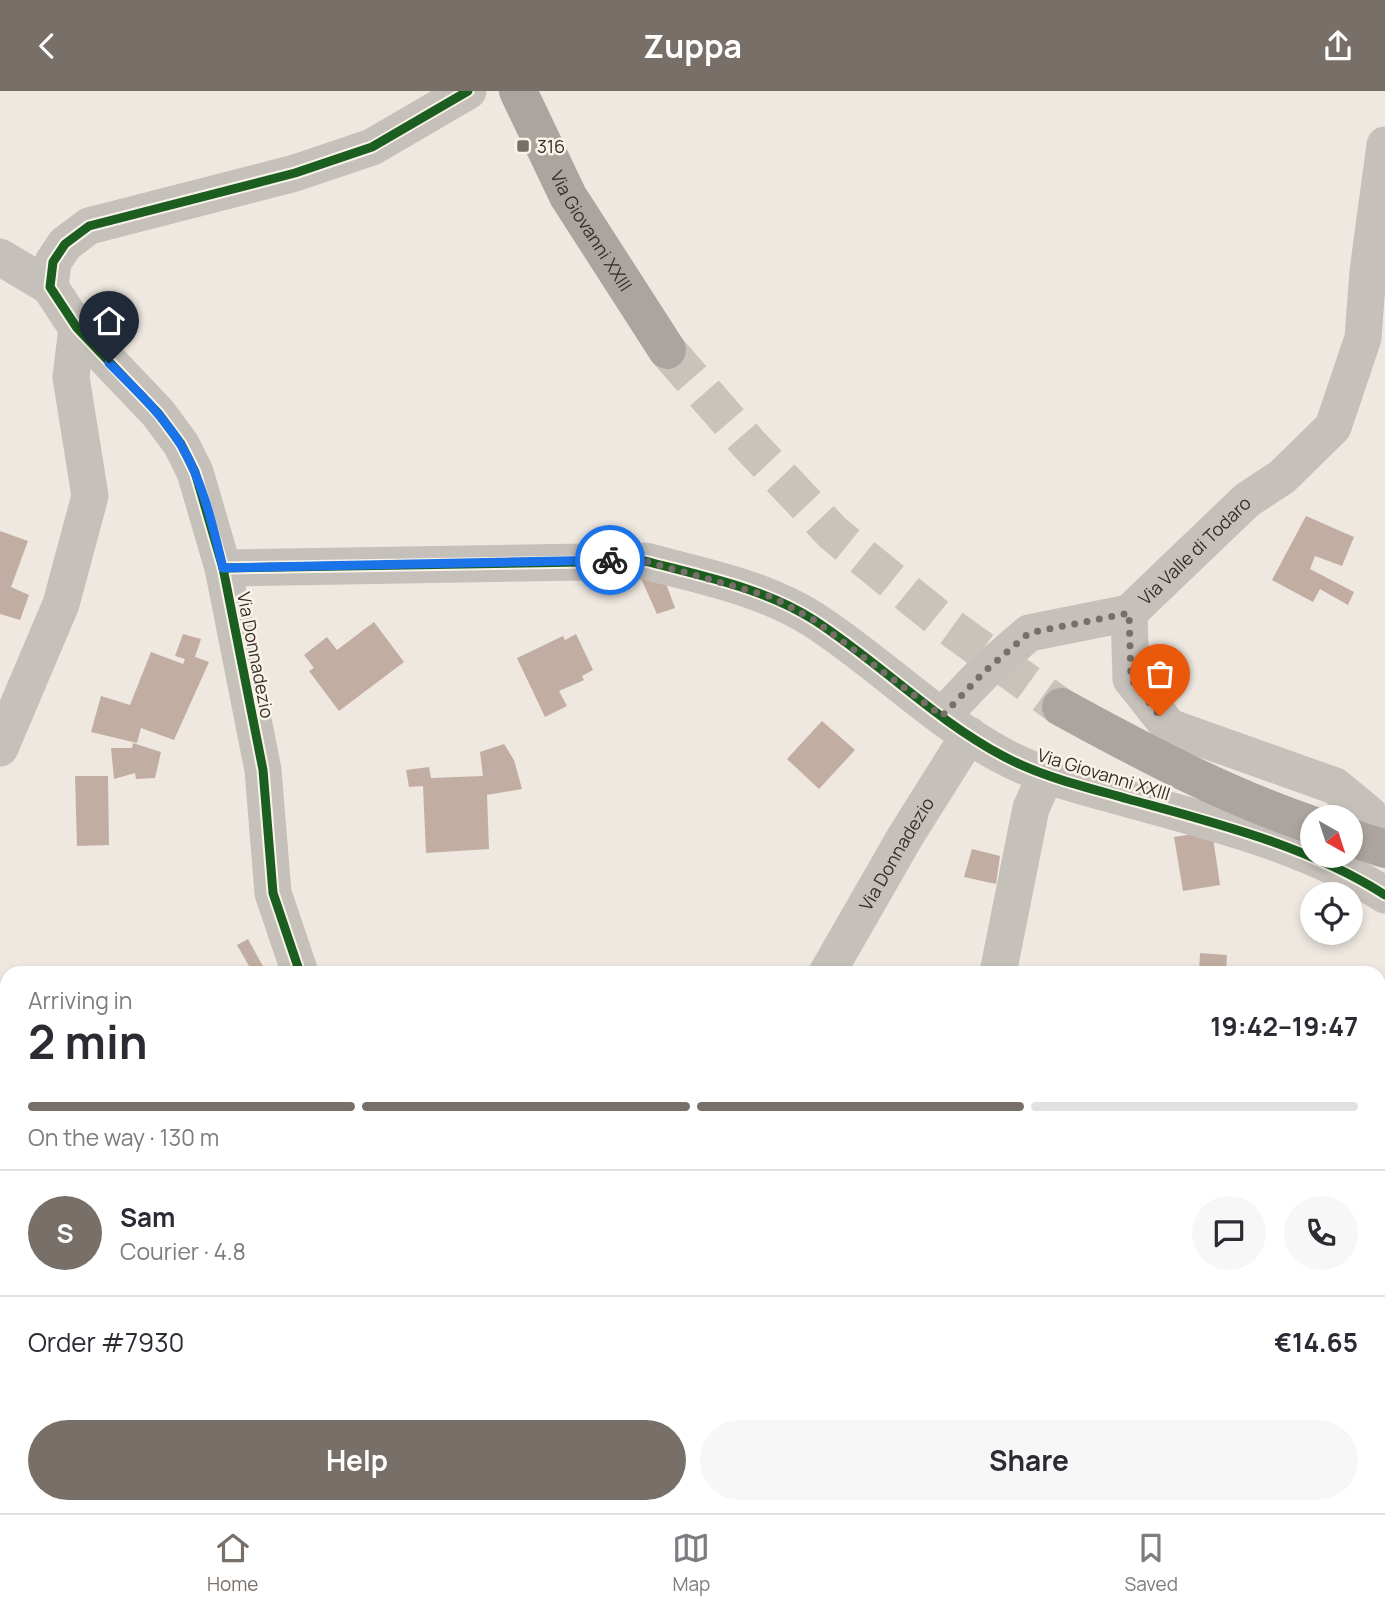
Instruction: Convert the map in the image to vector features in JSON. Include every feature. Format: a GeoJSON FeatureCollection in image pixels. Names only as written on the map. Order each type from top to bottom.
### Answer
{"type":"FeatureCollection","features":[{"type":"Feature","properties":{"kind":"main road","name":"Via Giovanni XXIII"},"geometry":{"type":"LineString","coordinates":[[522,95],[568,196],[667,351]]}},
{"type":"Feature","properties":{"kind":"main road","name":"Via Giovanni XXIII"},"geometry":{"type":"LineString","coordinates":[[1061,707],[1163,763],[1300,821]]}},
{"type":"Feature","properties":{"kind":"street"},"geometry":{"type":"LineString","coordinates":[[50,287],[53,261],[65,244],[89,226],[295,173],[372,147],[468,91]]}},
{"type":"Feature","properties":{"kind":"street","name":"Via Valle di Todaro"},"geometry":{"type":"LineString","coordinates":[[1372,845],[1369,814],[1335,786],[1169,727],[1131,679],[1129,613],[1228,516],[1282,477],[1334,427],[1363,338],[1367,271],[1385,145]]}},
{"type":"Feature","properties":{"kind":"street","name":"Via Donnadezio"},"geometry":{"type":"LineString","coordinates":[[0,257],[50,287],[77,328],[158,413],[181,444],[195,472],[223,568],[263,770],[273,893],[298,966]]}},
{"type":"Feature","properties":{"kind":"street"},"geometry":{"type":"LineString","coordinates":[[0,748],[61,604],[90,496],[71,377],[77,328]]}},
{"type":"Feature","properties":{"kind":"street","name":"Via Giovanni XXIII"},"geometry":{"type":"LineString","coordinates":[[223,568],[645,561],[772,597],[814,620],[956,725],[1003,756],[1046,775],[1283,846],[1354,875],[1385,895]]}},
{"type":"Feature","properties":{"kind":"street","name":"Via Donnadezio"},"geometry":{"type":"LineString","coordinates":[[831,966],[905,837],[956,725],[984,672],[1029,633],[1129,613]]}},
{"type":"Feature","properties":{"kind":"street"},"geometry":{"type":"LineString","coordinates":[[999,966],[1031,808],[1046,775]]}},
{"type":"Feature","properties":{"kind":"building"},"geometry":{"type":"Polygon","coordinates":[[[1306,516],[1354,537],[1342,566],[1315,556],[1310,569],[1354,592],[1348,605],[1320,589],[1313,602],[1272,580],[1306,516]]]}},
{"type":"Feature","properties":{"kind":"building"},"geometry":{"type":"Polygon","coordinates":[[[0,531],[28,541],[11,587],[29,595],[20,620],[0,614],[0,531]]]}},
{"type":"Feature","properties":{"kind":"building"},"geometry":{"type":"Polygon","coordinates":[[[639,574],[664,578],[675,608],[657,614],[639,574]]]}},
{"type":"Feature","properties":{"kind":"building"},"geometry":{"type":"Polygon","coordinates":[[[374,622],[404,662],[339,711],[309,671],[314,668],[304,655],[327,637],[337,650],[374,622]]]}},
{"type":"Feature","properties":{"kind":"building"},"geometry":{"type":"Polygon","coordinates":[[[183,634],[201,639],[195,657],[209,662],[174,740],[141,728],[137,743],[91,732],[101,696],[130,705],[151,652],[183,664],[185,659],[175,656],[183,634]]]}},
{"type":"Feature","properties":{"kind":"building"},"geometry":{"type":"Polygon","coordinates":[[[576,634],[593,670],[582,676],[584,680],[559,691],[567,706],[545,717],[517,658],[563,636],[565,640],[576,634]]]}},
{"type":"Feature","properties":{"kind":"building"},"geometry":{"type":"Polygon","coordinates":[[[822,721],[855,750],[819,789],[787,759],[822,721]]]}},
{"type":"Feature","properties":{"kind":"building"},"geometry":{"type":"Polygon","coordinates":[[[133,743],[161,752],[155,778],[136,779],[135,773],[114,779],[111,748],[132,748],[133,743]]]}},
{"type":"Feature","properties":{"kind":"building"},"geometry":{"type":"Polygon","coordinates":[[[504,744],[514,760],[522,789],[487,795],[489,849],[426,853],[423,786],[409,787],[406,770],[429,767],[431,778],[483,776],[480,752],[504,744]]]}},
{"type":"Feature","properties":{"kind":"building"},"geometry":{"type":"Polygon","coordinates":[[[75,776],[108,776],[109,845],[77,846],[75,776]]]}},
{"type":"Feature","properties":{"kind":"building"},"geometry":{"type":"Polygon","coordinates":[[[1212,831],[1220,885],[1183,891],[1174,837],[1212,831]]]}},
{"type":"Feature","properties":{"kind":"building"},"geometry":{"type":"Polygon","coordinates":[[[972,849],[1000,856],[996,884],[964,877],[972,849]]]}},
{"type":"Feature","properties":{"kind":"building"},"geometry":{"type":"Polygon","coordinates":[[[248,939],[263,966],[249,966],[237,945],[248,939]]]}},
{"type":"Feature","properties":{"kind":"building"},"geometry":{"type":"Polygon","coordinates":[[[1200,953],[1227,955],[1226,966],[1199,966],[1200,953]]]}},
{"type":"Feature","properties":{"kind":"tunnel"},"geometry":{"type":"LineString","coordinates":[[667,350],[748,443],[833,533],[943,622],[1061,707]]}},
{"type":"Feature","properties":{"kind":"cycle path"},"geometry":{"type":"LineString","coordinates":[[298,966],[273,893],[263,770],[223,568],[195,472],[181,444],[158,413],[77,328],[50,287],[53,262],[65,244],[89,226],[295,173],[372,147],[468,91]]}},
{"type":"Feature","properties":{"kind":"cycle path"},"geometry":{"type":"LineString","coordinates":[[223,568],[645,561],[710,578],[775,599],[814,620],[930,708],[1003,756],[1064,781],[1194,817],[1293,849],[1356,878],[1385,895]]}},
{"type":"Feature","properties":{"kind":"way so far"},"geometry":{"type":"LineString","coordinates":[[610,560],[645,561],[772,597],[814,620],[905,685],[942,716],[984,672],[1029,633],[1129,613],[1131,679],[1160,716]]}},
{"type":"Feature","properties":{"kind":"place","name":"316"},"geometry":{"type":"Point","coordinates":[523,146]}},
{"type":"Feature","properties":{"kind":"route"},"geometry":{"type":"LineString","coordinates":[[109,363],[158,413],[181,444],[195,472],[212,522],[223,568],[610,560]]}}]}
